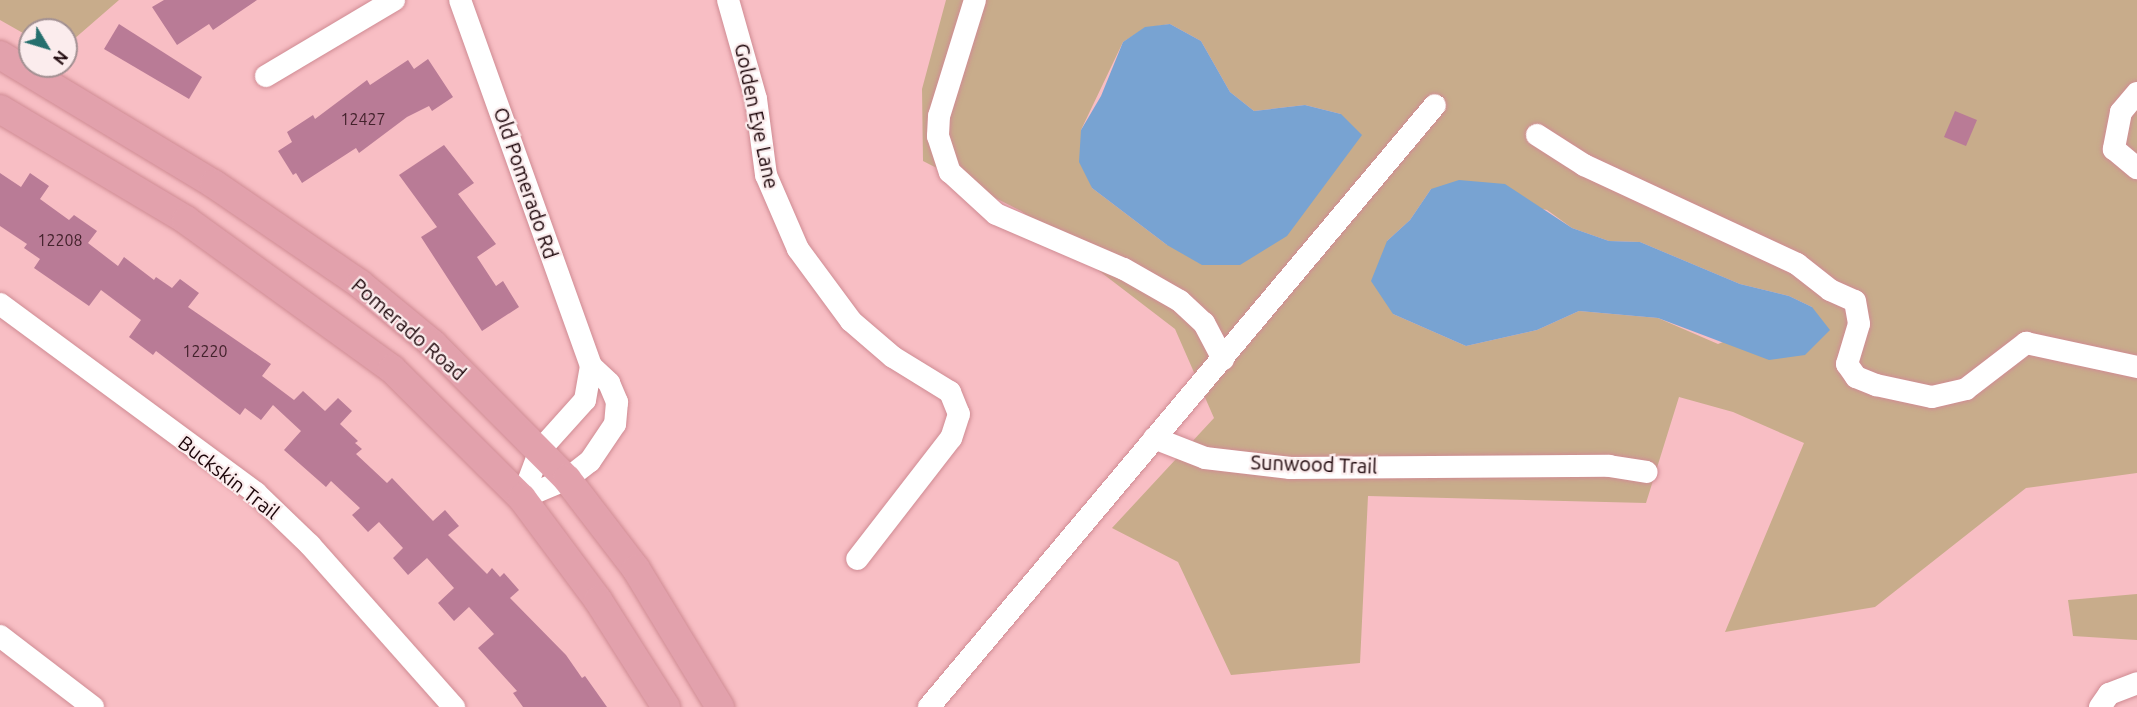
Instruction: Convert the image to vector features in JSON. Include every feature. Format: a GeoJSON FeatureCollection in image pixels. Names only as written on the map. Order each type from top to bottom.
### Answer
{"type":"FeatureCollection","features":[{"type":"Feature","properties":{"kind":"main road","name":"Pomerado Road"},"geometry":{"type":"LineString","coordinates":[[0,55],[214,184],[360,284],[433,344],[567,479],[636,569],[720,707]]}},
{"type":"Feature","properties":{"kind":"main road","name":"Pomerado Road"},"geometry":{"type":"LineString","coordinates":[[0,109],[186,220],[314,309],[392,369],[522,498],[597,600],[666,707]]}},
{"type":"Feature","properties":{"kind":"street"},"geometry":{"type":"LineString","coordinates":[[266,76],[394,0]]}},
{"type":"Feature","properties":{"kind":"street","name":"Old Pomerado Rd"},"geometry":{"type":"LineString","coordinates":[[460,0],[591,366],[609,383],[617,402],[615,424],[590,461],[567,479],[522,498]]}},
{"type":"Feature","properties":{"kind":"street","name":"Golden Eye Lane"},"geometry":{"type":"LineString","coordinates":[[728,0],[756,99],[766,175],[798,249],[851,321],[892,357],[950,392],[959,414],[951,438],[857,559]]}},
{"type":"Feature","properties":{"kind":"street"},"geometry":{"type":"LineString","coordinates":[[975,0],[939,116],[938,136],[950,172],[996,214],[1124,269],[1180,301],[1204,323],[1223,359]]}},
{"type":"Feature","properties":{"kind":"street"},"geometry":{"type":"LineString","coordinates":[[2137,93],[2121,112],[2114,148],[2137,168]]}},
{"type":"Feature","properties":{"kind":"street"},"geometry":{"type":"LineString","coordinates":[[929,707],[1435,105]]}},
{"type":"Feature","properties":{"kind":"street"},"geometry":{"type":"LineString","coordinates":[[1538,135],[1584,165],[1797,264],[1830,290],[1855,301],[1858,324],[1847,364],[1857,377],[1876,385],[1932,397],[1966,388],[2026,344],[2137,367]]}},
{"type":"Feature","properties":{"kind":"street","name":"Buckskin Trail"},"geometry":{"type":"LineString","coordinates":[[0,304],[256,493],[310,545],[454,707]]}},
{"type":"Feature","properties":{"kind":"street","name":"Old Pomerado Rd"},"geometry":{"type":"LineString","coordinates":[[522,498],[540,450],[585,400],[591,366]]}},
{"type":"Feature","properties":{"kind":"street","name":"Sunwood Trail"},"geometry":{"type":"LineString","coordinates":[[1154,438],[1205,458],[1290,468],[1608,466],[1647,472]]}},
{"type":"Feature","properties":{"kind":"street"},"geometry":{"type":"LineString","coordinates":[[0,636],[93,707]]}},
{"type":"Feature","properties":{"kind":"street"},"geometry":{"type":"LineString","coordinates":[[2100,707],[2109,694],[2137,683]]}},
{"type":"Feature","properties":{"kind":"shaded area"},"geometry":{"type":"Polygon","coordinates":[[[0,0],[119,0],[78,36],[78,18],[18,18],[18,30],[0,20],[0,0]]]}},
{"type":"Feature","properties":{"kind":"shaded area"},"geometry":{"type":"Polygon","coordinates":[[[946,0],[2137,0],[2137,473],[2026,488],[1875,607],[1725,632],[1804,443],[1733,412],[1679,397],[1646,503],[1368,496],[1360,663],[1231,675],[1178,562],[1112,528],[1214,418],[1175,329],[1021,211],[923,161],[922,89],[946,0]],[[1170,24],[1145,28],[1123,42],[1081,130],[1092,188],[1167,245],[1341,114],[1305,105],[1254,111],[1230,92],[1201,41],[1170,24]],[[1431,189],[1410,220],[1387,241],[1393,314],[1466,346],[1537,330],[1579,311],[1658,318],[1718,344],[1812,307],[1789,296],[1740,284],[1640,242],[1609,241],[1572,228],[1547,210],[1431,189]]]}},
{"type":"Feature","properties":{"kind":"shaded area"},"geometry":{"type":"Polygon","coordinates":[[[2137,594],[2137,640],[2073,636],[2068,600],[2137,594]]]}},
{"type":"Feature","properties":{"kind":"water"},"geometry":{"type":"Polygon","coordinates":[[[1170,24],[1201,41],[1230,92],[1254,111],[1305,105],[1341,114],[1362,135],[1287,236],[1240,265],[1202,265],[1167,245],[1092,188],[1079,162],[1081,130],[1101,96],[1123,42],[1145,27],[1170,24]]]}},
{"type":"Feature","properties":{"kind":"water"},"geometry":{"type":"Polygon","coordinates":[[[1459,180],[1505,184],[1572,228],[1609,241],[1640,242],[1740,284],[1789,296],[1812,307],[1830,330],[1805,355],[1769,360],[1658,318],[1579,311],[1537,330],[1466,346],[1393,314],[1371,281],[1387,241],[1410,220],[1431,189],[1459,180]]]}},
{"type":"Feature","properties":{"kind":"building"},"geometry":{"type":"Polygon","coordinates":[[[164,0],[257,0],[213,30],[209,24],[177,45],[152,7],[164,0]]]}},
{"type":"Feature","properties":{"kind":"building"},"geometry":{"type":"Polygon","coordinates":[[[119,24],[202,77],[189,99],[104,49],[119,24]]]}},
{"type":"Feature","properties":{"kind":"building"},"geometry":{"type":"Polygon","coordinates":[[[428,59],[453,97],[432,111],[429,106],[407,117],[359,153],[356,148],[302,183],[296,173],[293,175],[278,151],[292,142],[287,132],[313,115],[315,119],[367,80],[370,85],[408,60],[414,69],[428,59]]]}},
{"type":"Feature","properties":{"kind":"building"},"geometry":{"type":"Polygon","coordinates":[[[1955,111],[1977,120],[1966,146],[1944,137],[1955,111]]]}},
{"type":"Feature","properties":{"kind":"building"},"geometry":{"type":"Polygon","coordinates":[[[444,145],[474,183],[458,194],[496,244],[477,257],[496,286],[503,281],[519,307],[482,331],[421,237],[437,227],[399,175],[444,145]]]}},
{"type":"Feature","properties":{"kind":"building"},"geometry":{"type":"Polygon","coordinates":[[[0,173],[21,187],[30,173],[49,186],[40,199],[69,220],[74,215],[97,231],[88,243],[118,266],[124,257],[154,280],[156,277],[172,288],[180,279],[199,293],[188,307],[271,364],[262,376],[294,400],[303,391],[325,411],[338,398],[352,411],[340,424],[358,441],[355,443],[362,449],[356,454],[387,483],[392,478],[433,521],[445,510],[459,526],[448,535],[487,574],[492,568],[500,577],[504,573],[519,590],[510,598],[566,655],[582,678],[585,676],[607,707],[523,707],[513,693],[517,691],[478,648],[494,634],[469,607],[454,621],[438,603],[454,588],[427,558],[408,575],[393,558],[403,548],[379,522],[368,532],[352,515],[360,508],[331,481],[326,487],[284,450],[301,431],[273,405],[261,420],[245,408],[240,415],[156,351],[153,355],[129,337],[141,320],[101,290],[89,306],[34,268],[40,259],[24,248],[27,244],[0,226],[0,173]]]}}]}
